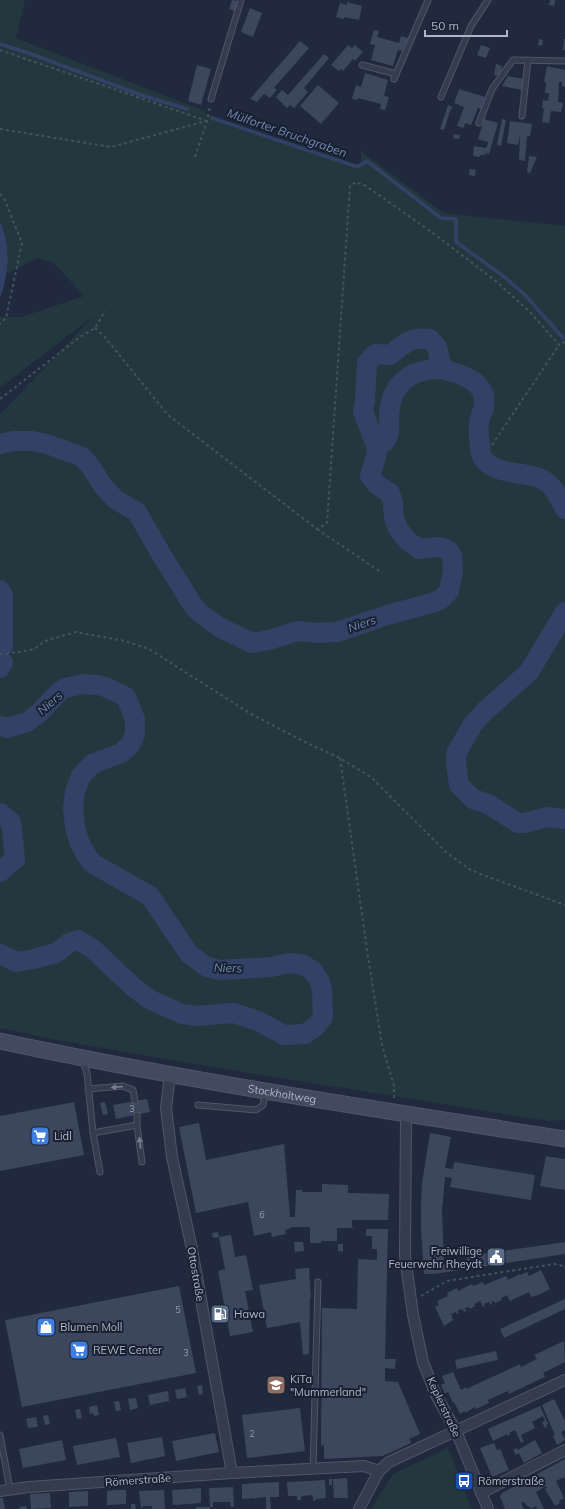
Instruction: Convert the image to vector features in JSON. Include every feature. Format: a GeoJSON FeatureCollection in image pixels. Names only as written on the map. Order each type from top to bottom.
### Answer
{"type":"FeatureCollection","features":[{"type":"Feature","properties":{"kind":"main road","name":"Stockholtweg"},"geometry":{"type":"LineString","coordinates":[[0,1041],[82,1058],[266,1091],[565,1139]]}},
{"type":"Feature","properties":{"kind":"street","name":"Ottostraße"},"geometry":{"type":"LineString","coordinates":[[170,1074],[166,1108],[172,1157],[192,1249],[232,1473]]}},
{"type":"Feature","properties":{"kind":"street","name":"Keplerstraße"},"geometry":{"type":"LineString","coordinates":[[400,1113],[404,1256],[423,1362],[436,1395],[456,1431],[488,1509]]}},
{"type":"Feature","properties":{"kind":"street"},"geometry":{"type":"LineString","coordinates":[[359,1509],[379,1472],[389,1462],[565,1380]]}},
{"type":"Feature","properties":{"kind":"street"},"geometry":{"type":"LineString","coordinates":[[481,1493],[565,1450]]}},
{"type":"Feature","properties":{"kind":"street","name":"Römerstraße"},"geometry":{"type":"LineString","coordinates":[[5,1490],[232,1473],[364,1466],[379,1472]]}},
{"type":"Feature","properties":{"kind":"lane"},"geometry":{"type":"LineString","coordinates":[[211,99],[241,0]]}},
{"type":"Feature","properties":{"kind":"lane"},"geometry":{"type":"LineString","coordinates":[[362,65],[395,77],[428,0]]}},
{"type":"Feature","properties":{"kind":"lane"},"geometry":{"type":"LineString","coordinates":[[441,97],[471,26],[488,0]]}},
{"type":"Feature","properties":{"kind":"lane"},"geometry":{"type":"LineString","coordinates":[[479,123],[492,89],[514,60],[565,61]]}},
{"type":"Feature","properties":{"kind":"lane"},"geometry":{"type":"LineString","coordinates":[[522,116],[528,60]]}},
{"type":"Feature","properties":{"kind":"lane"},"geometry":{"type":"LineString","coordinates":[[82,1058],[87,1073],[93,1133],[100,1172]]}},
{"type":"Feature","properties":{"kind":"lane"},"geometry":{"type":"LineString","coordinates":[[88,1089],[124,1086],[133,1090],[135,1101]]}},
{"type":"Feature","properties":{"kind":"lane"},"geometry":{"type":"LineString","coordinates":[[198,1105],[256,1110],[263,1105],[266,1091]]}},
{"type":"Feature","properties":{"kind":"lane"},"geometry":{"type":"LineString","coordinates":[[137,1115],[142,1162]]}},
{"type":"Feature","properties":{"kind":"lane"},"geometry":{"type":"LineString","coordinates":[[93,1133],[137,1124]]}},
{"type":"Feature","properties":{"kind":"lane"},"geometry":{"type":"LineString","coordinates":[[313,1469],[318,1282]]}},
{"type":"Feature","properties":{"kind":"lane"},"geometry":{"type":"LineString","coordinates":[[0,1435],[5,1490]]}},
{"type":"Feature","properties":{"kind":"path"},"geometry":{"type":"LineString","coordinates":[[0,50],[207,121]]}},
{"type":"Feature","properties":{"kind":"path"},"geometry":{"type":"LineString","coordinates":[[195,157],[207,121],[211,99]]}},
{"type":"Feature","properties":{"kind":"path"},"geometry":{"type":"LineString","coordinates":[[0,129],[111,146],[207,121]]}},
{"type":"Feature","properties":{"kind":"path"},"geometry":{"type":"LineString","coordinates":[[316,529],[327,523],[350,186],[356,182],[366,186],[433,233],[497,282],[531,313],[559,345]]}},
{"type":"Feature","properties":{"kind":"path"},"geometry":{"type":"LineString","coordinates":[[0,194],[4,198],[22,243],[6,318],[0,324]]}},
{"type":"Feature","properties":{"kind":"path"},"geometry":{"type":"LineString","coordinates":[[0,399],[80,337],[95,328],[105,311]]}},
{"type":"Feature","properties":{"kind":"path"},"geometry":{"type":"LineString","coordinates":[[95,328],[104,336],[168,415],[316,529],[382,573]]}},
{"type":"Feature","properties":{"kind":"path"},"geometry":{"type":"LineString","coordinates":[[492,445],[559,345],[565,342]]}},
{"type":"Feature","properties":{"kind":"path"},"geometry":{"type":"LineString","coordinates":[[0,654],[34,649],[45,641],[76,632],[125,641],[149,648],[250,714],[340,758],[372,778],[431,837],[458,861],[483,875],[565,905]]}},
{"type":"Feature","properties":{"kind":"path"},"geometry":{"type":"LineString","coordinates":[[340,758],[382,1045],[400,1113]]}},
{"type":"Feature","properties":{"kind":"path"},"geometry":{"type":"LineString","coordinates":[[411,1301],[447,1281],[554,1264],[564,1266],[565,1268]]}},
{"type":"Feature","properties":{"kind":"green space"},"geometry":{"type":"Polygon","coordinates":[[[0,0],[25,0],[16,38],[205,111],[205,113],[282,141],[355,165],[361,162],[361,151],[441,211],[449,214],[565,226],[565,1120],[549,1121],[194,1064],[57,1040],[0,1028],[0,659],[9,660],[9,593],[0,578],[0,414],[95,315],[0,388],[0,317],[21,317],[84,296],[53,262],[37,258],[6,274],[7,247],[5,234],[0,222],[0,0]]]}},
{"type":"Feature","properties":{"kind":"green space"},"geometry":{"type":"Polygon","coordinates":[[[448,1448],[472,1509],[371,1509],[393,1474],[448,1448]]]}},
{"type":"Feature","properties":{"kind":"water"},"geometry":{"type":"Polygon","coordinates":[[[0,222],[6,240],[8,260],[0,297],[0,222]]]}},
{"type":"Feature","properties":{"kind":"building"},"geometry":{"type":"Polygon","coordinates":[[[232,0],[238,1],[235,11],[229,9],[232,0]]]}},
{"type":"Feature","properties":{"kind":"building"},"geometry":{"type":"Polygon","coordinates":[[[550,0],[555,0],[554,6],[549,5],[550,0]]]}},
{"type":"Feature","properties":{"kind":"building"},"geometry":{"type":"Polygon","coordinates":[[[347,2],[362,6],[359,20],[336,17],[340,3],[347,5],[347,2]]]}},
{"type":"Feature","properties":{"kind":"building"},"geometry":{"type":"Polygon","coordinates":[[[250,8],[262,13],[253,37],[241,32],[250,8]]]}},
{"type":"Feature","properties":{"kind":"building"},"geometry":{"type":"Polygon","coordinates":[[[374,30],[379,31],[377,37],[399,43],[401,36],[408,38],[402,51],[398,50],[393,66],[371,60],[375,45],[370,44],[374,30]]]}},
{"type":"Feature","properties":{"kind":"building"},"geometry":{"type":"Polygon","coordinates":[[[539,39],[543,40],[542,46],[538,45],[539,39]]]}},
{"type":"Feature","properties":{"kind":"building"},"geometry":{"type":"Polygon","coordinates":[[[564,39],[565,50],[563,50],[564,39]]]}},
{"type":"Feature","properties":{"kind":"building"},"geometry":{"type":"Polygon","coordinates":[[[300,41],[309,48],[274,88],[277,90],[270,98],[264,94],[257,102],[250,99],[300,41]]]}},
{"type":"Feature","properties":{"kind":"building"},"geometry":{"type":"Polygon","coordinates":[[[348,45],[352,48],[355,45],[363,52],[355,61],[353,59],[343,71],[341,69],[339,71],[331,65],[348,45]]]}},
{"type":"Feature","properties":{"kind":"building"},"geometry":{"type":"Polygon","coordinates":[[[481,45],[490,48],[486,58],[477,55],[481,45]]]}},
{"type":"Feature","properties":{"kind":"building"},"geometry":{"type":"Polygon","coordinates":[[[324,54],[329,58],[304,88],[308,92],[294,108],[290,105],[287,108],[276,97],[282,90],[288,95],[324,54]]]}},
{"type":"Feature","properties":{"kind":"building"},"geometry":{"type":"Polygon","coordinates":[[[496,64],[502,66],[500,76],[494,75],[496,64]]]}},
{"type":"Feature","properties":{"kind":"building"},"geometry":{"type":"Polygon","coordinates":[[[197,65],[211,69],[201,105],[188,101],[197,65]]]}},
{"type":"Feature","properties":{"kind":"building"},"geometry":{"type":"Polygon","coordinates":[[[547,66],[565,70],[565,87],[562,86],[562,82],[559,82],[558,102],[563,103],[561,112],[551,111],[549,123],[542,122],[544,109],[542,108],[543,100],[548,101],[549,93],[545,93],[546,82],[544,82],[547,66]]]}},
{"type":"Feature","properties":{"kind":"building"},"geometry":{"type":"Polygon","coordinates":[[[365,73],[388,80],[384,96],[389,97],[385,110],[380,109],[381,104],[358,98],[358,100],[352,99],[356,85],[361,87],[365,73]]]}},
{"type":"Feature","properties":{"kind":"building"},"geometry":{"type":"Polygon","coordinates":[[[508,76],[524,79],[522,90],[502,86],[508,76]]]}},
{"type":"Feature","properties":{"kind":"building"},"geometry":{"type":"Polygon","coordinates":[[[318,85],[339,103],[321,124],[300,106],[318,85]]]}},
{"type":"Feature","properties":{"kind":"building"},"geometry":{"type":"Polygon","coordinates":[[[459,89],[485,97],[482,109],[478,108],[471,125],[465,123],[464,128],[457,126],[464,107],[454,103],[459,89]]]}},
{"type":"Feature","properties":{"kind":"building"},"geometry":{"type":"Polygon","coordinates":[[[448,105],[453,107],[450,111],[444,130],[440,129],[448,105]]]}},
{"type":"Feature","properties":{"kind":"building"},"geometry":{"type":"Polygon","coordinates":[[[484,119],[498,123],[489,154],[485,153],[485,155],[480,155],[480,157],[473,156],[474,146],[486,148],[488,143],[478,139],[484,119]]]}},
{"type":"Feature","properties":{"kind":"building"},"geometry":{"type":"Polygon","coordinates":[[[502,119],[506,120],[501,146],[497,145],[502,119]]]}},
{"type":"Feature","properties":{"kind":"building"},"geometry":{"type":"Polygon","coordinates":[[[510,121],[532,124],[530,136],[527,136],[525,161],[519,160],[520,135],[518,145],[507,143],[510,121]]]}},
{"type":"Feature","properties":{"kind":"building"},"geometry":{"type":"Polygon","coordinates":[[[454,134],[460,135],[459,139],[453,138],[454,134]]]}},
{"type":"Feature","properties":{"kind":"building"},"geometry":{"type":"Polygon","coordinates":[[[529,156],[537,157],[530,173],[527,172],[529,156]]]}},
{"type":"Feature","properties":{"kind":"building"},"geometry":{"type":"Polygon","coordinates":[[[470,169],[476,170],[475,176],[469,175],[470,169]]]}},
{"type":"Feature","properties":{"kind":"building"},"geometry":{"type":"Polygon","coordinates":[[[147,1099],[150,1112],[116,1119],[113,1105],[147,1099]]]}},
{"type":"Feature","properties":{"kind":"building","name":"Lidl"},"geometry":{"type":"Polygon","coordinates":[[[74,1102],[84,1155],[0,1171],[0,1116],[74,1102]]]}},
{"type":"Feature","properties":{"kind":"building"},"geometry":{"type":"Polygon","coordinates":[[[105,1102],[108,1114],[103,1115],[100,1103],[105,1102]]]}},
{"type":"Feature","properties":{"kind":"building"},"geometry":{"type":"Polygon","coordinates":[[[199,1123],[206,1160],[284,1144],[290,1217],[295,1217],[296,1190],[302,1190],[302,1192],[322,1192],[322,1184],[348,1185],[348,1193],[389,1194],[388,1220],[352,1220],[352,1227],[355,1228],[337,1228],[337,1241],[310,1243],[310,1227],[291,1227],[285,1230],[286,1234],[272,1237],[271,1232],[254,1236],[248,1202],[196,1213],[179,1127],[199,1123]]]}},
{"type":"Feature","properties":{"kind":"building"},"geometry":{"type":"Polygon","coordinates":[[[430,1133],[451,1137],[445,1168],[453,1169],[454,1162],[535,1175],[531,1200],[450,1187],[452,1178],[445,1177],[442,1211],[444,1263],[467,1260],[467,1257],[474,1255],[565,1242],[565,1254],[434,1274],[424,1274],[421,1206],[422,1183],[430,1133]]]}},
{"type":"Feature","properties":{"kind":"building"},"geometry":{"type":"Polygon","coordinates":[[[546,1156],[565,1159],[565,1190],[540,1186],[546,1156]]]}},
{"type":"Feature","properties":{"kind":"building"},"geometry":{"type":"Polygon","coordinates":[[[366,1229],[388,1229],[385,1359],[396,1359],[395,1369],[385,1368],[385,1381],[398,1382],[420,1434],[409,1439],[411,1443],[383,1456],[324,1459],[324,1445],[321,1446],[322,1308],[357,1309],[358,1259],[377,1260],[377,1249],[372,1249],[372,1236],[366,1236],[366,1229]]]}},
{"type":"Feature","properties":{"kind":"building"},"geometry":{"type":"Polygon","coordinates":[[[218,1232],[219,1237],[213,1238],[212,1233],[218,1232]]]}},
{"type":"Feature","properties":{"kind":"building"},"geometry":{"type":"Polygon","coordinates":[[[231,1235],[235,1257],[246,1255],[253,1290],[245,1291],[253,1332],[230,1336],[218,1271],[225,1269],[219,1237],[231,1235]]]}},
{"type":"Feature","properties":{"kind":"building"},"geometry":{"type":"Polygon","coordinates":[[[294,1242],[303,1242],[304,1251],[295,1252],[294,1242]]]}},
{"type":"Feature","properties":{"kind":"building"},"geometry":{"type":"Polygon","coordinates":[[[338,1244],[343,1244],[343,1252],[338,1251],[338,1244]]]}},
{"type":"Feature","properties":{"kind":"building"},"geometry":{"type":"Polygon","coordinates":[[[309,1268],[311,1298],[309,1354],[303,1355],[300,1322],[267,1328],[259,1285],[296,1279],[295,1269],[309,1268]]]}},
{"type":"Feature","properties":{"kind":"building"},"geometry":{"type":"Polygon","coordinates":[[[541,1270],[550,1289],[538,1295],[531,1297],[529,1292],[510,1301],[507,1295],[501,1298],[502,1300],[495,1303],[494,1301],[491,1302],[492,1304],[490,1305],[489,1302],[484,1304],[485,1307],[483,1307],[480,1301],[474,1304],[475,1306],[470,1309],[469,1307],[465,1308],[466,1311],[464,1312],[462,1309],[457,1311],[459,1313],[457,1314],[456,1312],[451,1314],[453,1320],[444,1326],[435,1307],[439,1305],[437,1301],[448,1296],[447,1293],[457,1288],[458,1291],[472,1284],[473,1286],[483,1282],[484,1285],[506,1276],[508,1280],[527,1272],[529,1276],[541,1270]]]}},
{"type":"Feature","properties":{"kind":"building","name":"REWE Center"},"geometry":{"type":"Polygon","coordinates":[[[179,1286],[196,1373],[22,1407],[5,1320],[179,1286]]]}},
{"type":"Feature","properties":{"kind":"building"},"geometry":{"type":"Polygon","coordinates":[[[565,1299],[565,1309],[504,1338],[500,1329],[565,1299]]]}},
{"type":"Feature","properties":{"kind":"building"},"geometry":{"type":"Polygon","coordinates":[[[564,1341],[565,1362],[543,1373],[545,1377],[509,1394],[508,1391],[488,1400],[489,1403],[476,1409],[475,1407],[465,1413],[465,1411],[460,1414],[448,1392],[445,1394],[441,1385],[445,1383],[442,1376],[453,1372],[461,1390],[466,1387],[466,1389],[520,1364],[521,1367],[537,1359],[534,1355],[564,1341]]]}},
{"type":"Feature","properties":{"kind":"building"},"geometry":{"type":"Polygon","coordinates":[[[496,1351],[498,1360],[457,1369],[455,1360],[496,1351]]]}},
{"type":"Feature","properties":{"kind":"building"},"geometry":{"type":"Polygon","coordinates":[[[202,1385],[203,1394],[199,1395],[197,1386],[202,1385]]]}},
{"type":"Feature","properties":{"kind":"building"},"geometry":{"type":"Polygon","coordinates":[[[185,1388],[187,1397],[177,1399],[175,1390],[185,1388]]]}},
{"type":"Feature","properties":{"kind":"building"},"geometry":{"type":"Polygon","coordinates":[[[168,1391],[169,1401],[150,1405],[148,1395],[168,1391]]]}},
{"type":"Feature","properties":{"kind":"building"},"geometry":{"type":"Polygon","coordinates":[[[136,1398],[138,1408],[130,1410],[128,1399],[136,1398]]]}},
{"type":"Feature","properties":{"kind":"building"},"geometry":{"type":"Polygon","coordinates":[[[554,1399],[565,1421],[565,1430],[561,1432],[565,1440],[557,1445],[553,1436],[555,1435],[542,1405],[554,1399]]]}},
{"type":"Feature","properties":{"kind":"building"},"geometry":{"type":"Polygon","coordinates":[[[119,1401],[121,1410],[116,1411],[114,1402],[119,1401]]]}},
{"type":"Feature","properties":{"kind":"building"},"geometry":{"type":"Polygon","coordinates":[[[97,1405],[99,1415],[94,1416],[93,1413],[90,1414],[89,1407],[97,1405]]]}},
{"type":"Feature","properties":{"kind":"building"},"geometry":{"type":"Polygon","coordinates":[[[540,1406],[548,1424],[546,1425],[547,1427],[545,1428],[542,1422],[545,1421],[543,1416],[532,1422],[535,1428],[521,1435],[524,1442],[521,1443],[515,1430],[509,1433],[510,1435],[508,1436],[507,1434],[493,1441],[488,1429],[540,1406]]]}},
{"type":"Feature","properties":{"kind":"building"},"geometry":{"type":"Polygon","coordinates":[[[300,1408],[305,1451],[247,1458],[242,1415],[300,1408]]]}},
{"type":"Feature","properties":{"kind":"building"},"geometry":{"type":"Polygon","coordinates":[[[80,1409],[82,1418],[77,1419],[75,1410],[80,1409]]]}},
{"type":"Feature","properties":{"kind":"building"},"geometry":{"type":"Polygon","coordinates":[[[48,1415],[50,1424],[45,1425],[43,1416],[48,1415]]]}},
{"type":"Feature","properties":{"kind":"building"},"geometry":{"type":"Polygon","coordinates":[[[36,1417],[38,1427],[28,1428],[26,1419],[36,1417]]]}},
{"type":"Feature","properties":{"kind":"building"},"geometry":{"type":"Polygon","coordinates":[[[215,1433],[219,1452],[176,1461],[172,1441],[215,1433]]]}},
{"type":"Feature","properties":{"kind":"building"},"geometry":{"type":"Polygon","coordinates":[[[162,1437],[165,1456],[131,1463],[127,1443],[162,1437]]]}},
{"type":"Feature","properties":{"kind":"building"},"geometry":{"type":"Polygon","coordinates":[[[116,1438],[120,1457],[77,1465],[73,1446],[116,1438]]]}},
{"type":"Feature","properties":{"kind":"building"},"geometry":{"type":"Polygon","coordinates":[[[62,1440],[66,1460],[23,1468],[19,1449],[62,1440]]]}},
{"type":"Feature","properties":{"kind":"building"},"geometry":{"type":"Polygon","coordinates":[[[535,1440],[542,1453],[524,1463],[519,1453],[516,1455],[513,1450],[517,1448],[518,1450],[535,1440]]]}},
{"type":"Feature","properties":{"kind":"building"},"geometry":{"type":"Polygon","coordinates":[[[494,1443],[497,1450],[500,1449],[509,1470],[492,1477],[480,1448],[494,1443]]]}},
{"type":"Feature","properties":{"kind":"building"},"geometry":{"type":"Polygon","coordinates":[[[565,1459],[565,1479],[564,1477],[556,1481],[564,1498],[559,1501],[560,1503],[555,1506],[545,1489],[547,1488],[546,1486],[536,1492],[544,1509],[537,1509],[536,1506],[531,1509],[524,1502],[521,1503],[524,1509],[505,1509],[500,1497],[502,1493],[565,1459]]]}},
{"type":"Feature","properties":{"kind":"building"},"geometry":{"type":"Polygon","coordinates":[[[347,1478],[348,1498],[334,1498],[333,1479],[347,1478]]]}},
{"type":"Feature","properties":{"kind":"building"},"geometry":{"type":"Polygon","coordinates":[[[329,1479],[332,1479],[332,1485],[329,1485],[329,1479]]]}},
{"type":"Feature","properties":{"kind":"building"},"geometry":{"type":"Polygon","coordinates":[[[325,1480],[326,1498],[316,1499],[313,1501],[313,1497],[311,1495],[301,1497],[301,1500],[297,1500],[297,1496],[288,1496],[287,1482],[325,1480]]]}},
{"type":"Feature","properties":{"kind":"building"},"geometry":{"type":"Polygon","coordinates":[[[279,1482],[279,1497],[270,1497],[271,1509],[266,1509],[266,1497],[242,1499],[242,1484],[279,1482]]]}},
{"type":"Feature","properties":{"kind":"building"},"geometry":{"type":"Polygon","coordinates":[[[233,1487],[234,1507],[231,1507],[230,1502],[213,1502],[213,1507],[210,1507],[209,1488],[233,1487]]]}},
{"type":"Feature","properties":{"kind":"building"},"geometry":{"type":"Polygon","coordinates":[[[201,1488],[201,1503],[173,1505],[172,1490],[201,1488]]]}},
{"type":"Feature","properties":{"kind":"building"},"geometry":{"type":"Polygon","coordinates":[[[126,1490],[126,1504],[107,1505],[107,1491],[126,1490]]]}},
{"type":"Feature","properties":{"kind":"building"},"geometry":{"type":"Polygon","coordinates":[[[164,1490],[165,1509],[152,1509],[152,1506],[142,1506],[143,1508],[141,1508],[139,1491],[164,1490]]]}},
{"type":"Feature","properties":{"kind":"building"},"geometry":{"type":"Polygon","coordinates":[[[88,1491],[88,1506],[69,1507],[69,1492],[88,1491]]]}},
{"type":"Feature","properties":{"kind":"building"},"geometry":{"type":"Polygon","coordinates":[[[50,1493],[51,1508],[31,1509],[30,1494],[50,1493]]]}},
{"type":"Feature","properties":{"kind":"building"},"geometry":{"type":"Polygon","coordinates":[[[0,1498],[3,1498],[5,1509],[0,1509],[0,1498]]]}},
{"type":"Feature","properties":{"kind":"building"},"geometry":{"type":"Polygon","coordinates":[[[131,1504],[135,1504],[136,1509],[131,1509],[131,1504]]]}},
{"type":"Feature","properties":{"kind":"building"},"geometry":{"type":"Polygon","coordinates":[[[26,1506],[27,1509],[20,1509],[19,1507],[26,1506]]]}},
{"type":"Feature","properties":{"kind":"building"},"geometry":{"type":"Polygon","coordinates":[[[196,1507],[210,1507],[210,1509],[196,1509],[196,1507]]]}},
{"type":"Feature","properties":{"kind":"waterway","name":"Mülforter Bruchgraben"},"geometry":{"type":"LineString","coordinates":[[0,44],[34,55],[141,95],[187,109]]}},
{"type":"Feature","properties":{"kind":"waterway","name":"Mülforter Bruchgraben"},"geometry":{"type":"LineString","coordinates":[[212,118],[355,166],[359,166],[367,161],[441,218],[456,219],[456,242],[502,275],[525,295],[563,338]]}},
{"type":"Feature","properties":{"kind":"waterway","name":"Niers"},"geometry":{"type":"LineString","coordinates":[[0,444],[13,441],[32,441],[47,444],[82,457],[91,467],[103,486],[115,499],[137,512],[194,607],[219,627],[252,643],[269,640],[297,631],[318,633],[337,632],[387,615],[432,603],[441,599],[449,591],[453,571],[452,556],[449,551],[439,547],[419,549],[408,541],[398,529],[394,518],[393,504],[390,493],[377,485],[370,476],[376,457],[377,448],[363,412],[367,363],[376,354],[390,355],[408,342],[423,338],[430,339],[437,347],[442,369],[465,376],[472,380],[482,391],[484,407],[479,421],[478,432],[481,453],[484,460],[493,467],[501,470],[537,477],[545,481],[551,486],[565,509]]}},
{"type":"Feature","properties":{"kind":"waterway","name":"Niers"},"geometry":{"type":"LineString","coordinates":[[377,448],[388,437],[390,405],[393,395],[398,387],[404,380],[421,371],[442,369]]}},
{"type":"Feature","properties":{"kind":"waterway","name":"Niers"},"geometry":{"type":"LineString","coordinates":[[0,590],[3,595],[3,646]]}},
{"type":"Feature","properties":{"kind":"waterway","name":"Niers"},"geometry":{"type":"LineString","coordinates":[[565,612],[529,672],[486,710],[473,724],[456,754],[459,785],[473,799],[488,804],[518,823],[548,817],[565,819]]}},
{"type":"Feature","properties":{"kind":"waterway","name":"Niers"},"geometry":{"type":"LineString","coordinates":[[0,668],[3,662]]}},
{"type":"Feature","properties":{"kind":"waterway","name":"Niers"},"geometry":{"type":"LineString","coordinates":[[0,726],[8,728],[27,722],[39,713],[60,691],[65,688],[84,684],[98,685],[126,697],[135,719],[135,735],[130,745],[121,753],[92,764],[81,776],[75,791],[73,808],[75,827],[79,841],[85,853],[92,863],[150,896],[189,954],[207,967],[220,970],[271,967],[289,963],[304,965],[313,971],[319,980],[322,989],[323,1017],[315,1027],[305,1034],[284,1035],[258,1021],[234,1013],[197,1016],[182,1014],[149,999],[132,986],[93,949],[78,940],[69,943],[56,953],[34,959],[16,962],[0,954]]}},
{"type":"Feature","properties":{"kind":"waterway","name":"Niers"},"geometry":{"type":"LineString","coordinates":[[0,813],[11,822],[15,859],[0,872]]}},
{"type":"Feature","properties":{"kind":"place","name":"Lidl"},"geometry":{"type":"Point","coordinates":[40,1136]}},
{"type":"Feature","properties":{"kind":"place","name":"Freiwillige Feuerwehr Rheydt"},"geometry":{"type":"Point","coordinates":[496,1257]}},
{"type":"Feature","properties":{"kind":"place","name":"Hawa"},"geometry":{"type":"Point","coordinates":[220,1314]}},
{"type":"Feature","properties":{"kind":"place","name":"Blumen Moll"},"geometry":{"type":"Point","coordinates":[46,1327]}},
{"type":"Feature","properties":{"kind":"place","name":"REWE Center"},"geometry":{"type":"Point","coordinates":[79,1350]}},
{"type":"Feature","properties":{"kind":"place","name":"KiTa \"Mummerland\""},"geometry":{"type":"Point","coordinates":[276,1385]}},
{"type":"Feature","properties":{"kind":"place","name":"Römerstraße"},"geometry":{"type":"Point","coordinates":[464,1481]}}]}
